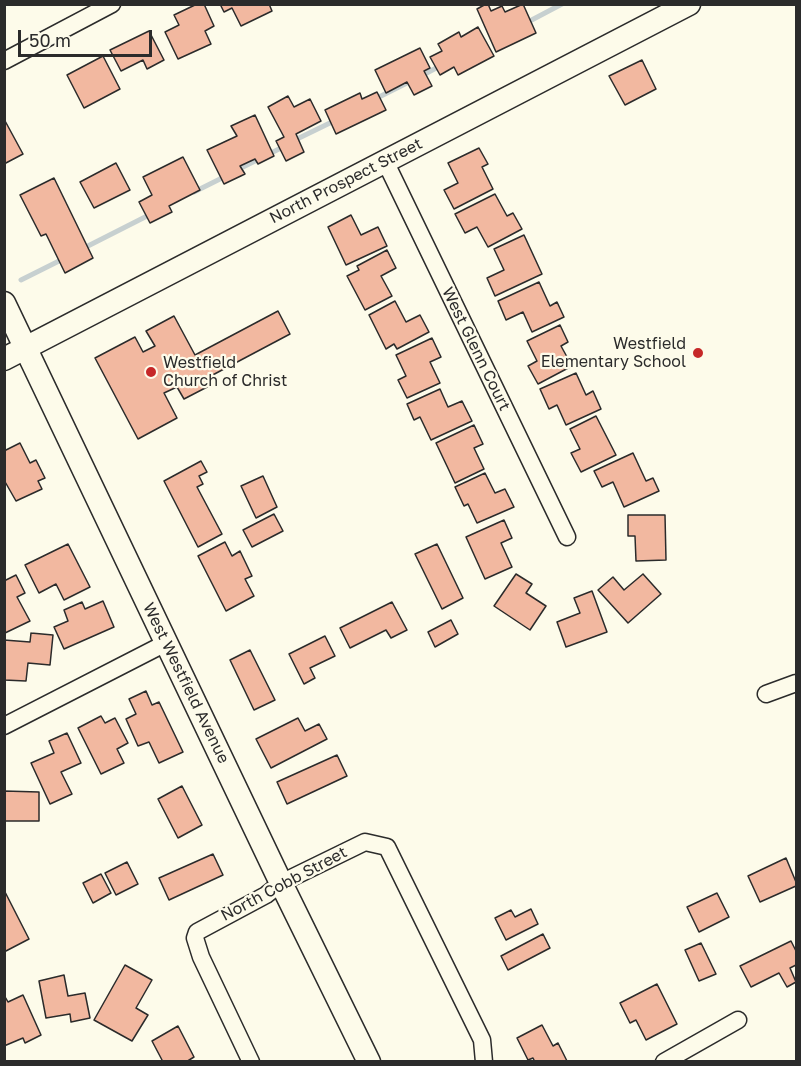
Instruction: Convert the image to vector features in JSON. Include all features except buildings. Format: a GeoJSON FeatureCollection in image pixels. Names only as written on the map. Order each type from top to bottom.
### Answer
{"type":"FeatureCollection","features":[{"type":"Feature","properties":{"kind":"street"},"geometry":{"type":"LineString","coordinates":[[4,61],[112,4]]}},
{"type":"Feature","properties":{"kind":"street","name":"North Prospect Street"},"geometry":{"type":"LineString","coordinates":[[4,359],[689,4]]}},
{"type":"Feature","properties":{"kind":"street","name":"West Glenn Court"},"geometry":{"type":"LineString","coordinates":[[385,161],[567,537]]}},
{"type":"Feature","properties":{"kind":"street","name":"West Westfield Avenue"},"geometry":{"type":"LineString","coordinates":[[4,303],[369,1062]]}},
{"type":"Feature","properties":{"kind":"street"},"geometry":{"type":"LineString","coordinates":[[4,726],[166,643]]}},
{"type":"Feature","properties":{"kind":"street"},"geometry":{"type":"LineString","coordinates":[[766,694],[796,683]]}},
{"type":"Feature","properties":{"kind":"street","name":"North Cobb Street"},"geometry":{"type":"LineString","coordinates":[[251,1062],[201,957],[195,938],[197,932],[266,895],[281,883],[365,842],[387,847],[482,1040],[484,1062]]}},
{"type":"Feature","properties":{"kind":"street"},"geometry":{"type":"LineString","coordinates":[[664,1062],[738,1020]]}},
{"type":"Feature","properties":{"kind":"waterway"},"geometry":{"type":"LineString","coordinates":[[526,23],[562,4]]}},
{"type":"Feature","properties":{"kind":"waterway"},"geometry":{"type":"LineString","coordinates":[[421,76],[442,65]]}},
{"type":"Feature","properties":{"kind":"waterway"},"geometry":{"type":"LineString","coordinates":[[373,100],[413,80]]}},
{"type":"Feature","properties":{"kind":"waterway"},"geometry":{"type":"LineString","coordinates":[[293,141],[336,120]]}},
{"type":"Feature","properties":{"kind":"waterway"},"geometry":{"type":"LineString","coordinates":[[237,170],[285,146]]}},
{"type":"Feature","properties":{"kind":"waterway"},"geometry":{"type":"LineString","coordinates":[[194,192],[226,176]]}},
{"type":"Feature","properties":{"kind":"waterway"},"geometry":{"type":"LineString","coordinates":[[82,249],[151,214]]}},
{"type":"Feature","properties":{"kind":"waterway"},"geometry":{"type":"LineString","coordinates":[[21,280],[63,259]]}},
{"type":"Feature","properties":{"kind":"place","name":"Westfield Elementary School"},"geometry":{"type":"Point","coordinates":[698,353]}},
{"type":"Feature","properties":{"kind":"place","name":"Westfield Church of Christ"},"geometry":{"type":"Point","coordinates":[151,372]}}]}
